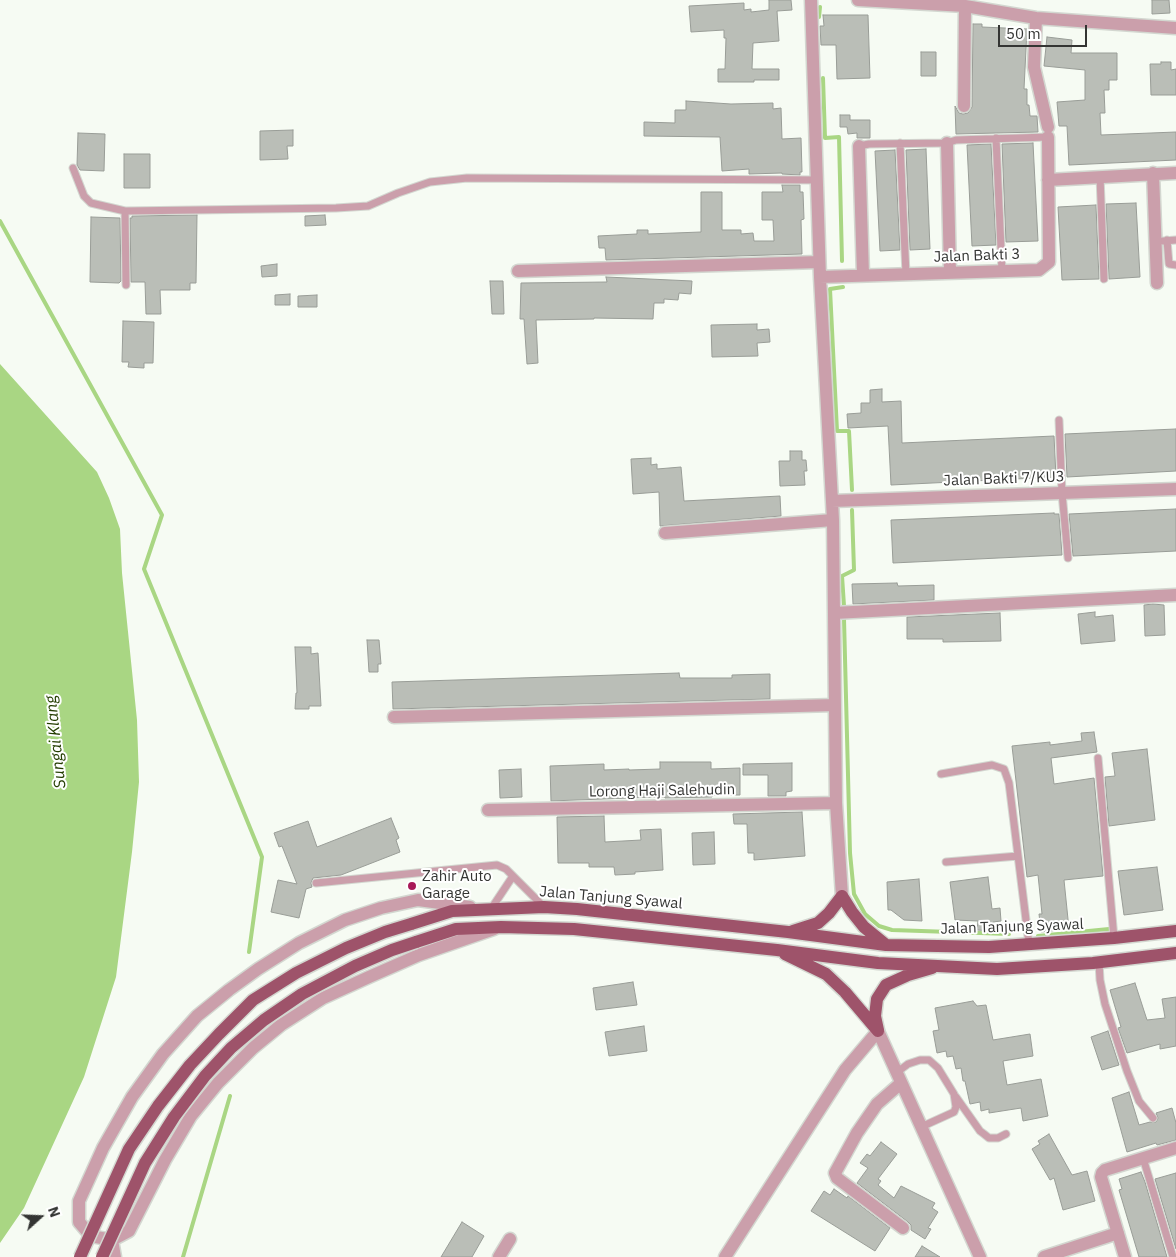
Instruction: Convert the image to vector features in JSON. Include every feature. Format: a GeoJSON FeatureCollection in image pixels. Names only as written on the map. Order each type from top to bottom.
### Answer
{"type":"FeatureCollection","features":[{"type":"Feature","properties":{"kind":"main road"},"geometry":{"type":"LineString","coordinates":[[788,932],[818,923],[829,913],[842,896],[864,927],[886,946]]}},
{"type":"Feature","properties":{"kind":"main road","name":"Jalan Tanjung Syawal"},"geometry":{"type":"LineString","coordinates":[[80,1257],[129,1150],[158,1106],[190,1065],[254,1000],[296,973],[346,948],[385,932],[452,911],[544,907],[577,908],[788,932],[886,946],[1029,944],[1114,938],[1176,931]]}},
{"type":"Feature","properties":{"kind":"main road"},"geometry":{"type":"LineString","coordinates":[[102,1257],[145,1163],[174,1117],[231,1048],[264,1020],[302,994],[355,966],[456,928],[574,929],[878,962],[998,969],[1099,962],[1176,953]]}},
{"type":"Feature","properties":{"kind":"main road"},"geometry":{"type":"LineString","coordinates":[[777,950],[826,974],[845,992],[878,1031]]}},
{"type":"Feature","properties":{"kind":"main road"},"geometry":{"type":"LineString","coordinates":[[878,1031],[875,1016],[877,1000],[886,985],[908,975],[944,965]]}},
{"type":"Feature","properties":{"kind":"street"},"geometry":{"type":"LineString","coordinates":[[810,0],[818,180],[820,277],[833,520],[836,803],[842,896]]}},
{"type":"Feature","properties":{"kind":"street"},"geometry":{"type":"LineString","coordinates":[[858,0],[965,6],[1036,18],[1176,28]]}},
{"type":"Feature","properties":{"kind":"street"},"geometry":{"type":"LineString","coordinates":[[964,106],[965,6]]}},
{"type":"Feature","properties":{"kind":"street"},"geometry":{"type":"LineString","coordinates":[[1036,18],[1034,67],[1048,132],[1048,180],[1176,172]]}},
{"type":"Feature","properties":{"kind":"street"},"geometry":{"type":"LineString","coordinates":[[947,142],[950,273]]}},
{"type":"Feature","properties":{"kind":"street"},"geometry":{"type":"LineString","coordinates":[[859,146],[864,275]]}},
{"type":"Feature","properties":{"kind":"street"},"geometry":{"type":"LineString","coordinates":[[1153,173],[1161,241],[1157,283]]}},
{"type":"Feature","properties":{"kind":"street","name":"Jalan Bakti 3"},"geometry":{"type":"LineString","coordinates":[[820,277],[1039,270],[1049,262],[1048,180]]}},
{"type":"Feature","properties":{"kind":"street"},"geometry":{"type":"LineString","coordinates":[[518,271],[820,262]]}},
{"type":"Feature","properties":{"kind":"street","name":"Jalan Bakti 7/KU3"},"geometry":{"type":"LineString","coordinates":[[832,500],[1176,488]]}},
{"type":"Feature","properties":{"kind":"street"},"geometry":{"type":"LineString","coordinates":[[665,533],[833,520]]}},
{"type":"Feature","properties":{"kind":"street"},"geometry":{"type":"LineString","coordinates":[[834,613],[1176,595]]}},
{"type":"Feature","properties":{"kind":"street"},"geometry":{"type":"LineString","coordinates":[[394,717],[835,705]]}},
{"type":"Feature","properties":{"kind":"street","name":"Lorong Haji Salehudin"},"geometry":{"type":"LineString","coordinates":[[488,810],[836,803]]}},
{"type":"Feature","properties":{"kind":"street"},"geometry":{"type":"LineString","coordinates":[[491,909],[418,900],[381,908],[345,920],[299,943],[258,968],[229,990],[198,1016],[163,1054],[132,1097],[102,1148],[79,1201],[79,1222],[91,1236],[112,1240],[129,1230],[165,1160],[191,1116],[252,1048],[281,1025],[323,998],[419,955],[501,927]]}},
{"type":"Feature","properties":{"kind":"street"},"geometry":{"type":"LineString","coordinates":[[725,1257],[845,1070],[878,1031],[980,1257]]}},
{"type":"Feature","properties":{"kind":"street"},"geometry":{"type":"LineString","coordinates":[[899,1078],[877,1104],[857,1133],[835,1173],[837,1178],[904,1228]]}},
{"type":"Feature","properties":{"kind":"street"},"geometry":{"type":"LineString","coordinates":[[1125,1257],[1101,1177],[1102,1173],[1105,1170],[1176,1148]]}},
{"type":"Feature","properties":{"kind":"street"},"geometry":{"type":"LineString","coordinates":[[1044,1257],[1118,1233]]}},
{"type":"Feature","properties":{"kind":"street"},"geometry":{"type":"LineString","coordinates":[[499,1257],[510,1239]]}},
{"type":"Feature","properties":{"kind":"street"},"geometry":{"type":"LineString","coordinates":[[112,1240],[115,1257]]}},
{"type":"Feature","properties":{"kind":"lane"},"geometry":{"type":"LineString","coordinates":[[859,146],[869,144],[947,142],[1048,132]]}},
{"type":"Feature","properties":{"kind":"lane"},"geometry":{"type":"LineString","coordinates":[[996,138],[1002,272]]}},
{"type":"Feature","properties":{"kind":"lane"},"geometry":{"type":"LineString","coordinates":[[900,143],[906,274]]}},
{"type":"Feature","properties":{"kind":"lane"},"geometry":{"type":"LineString","coordinates":[[73,168],[84,196],[91,203],[125,211],[368,206],[430,182],[467,178],[818,180]]}},
{"type":"Feature","properties":{"kind":"lane"},"geometry":{"type":"LineString","coordinates":[[1100,176],[1104,279]]}},
{"type":"Feature","properties":{"kind":"lane"},"geometry":{"type":"LineString","coordinates":[[125,211],[126,285]]}},
{"type":"Feature","properties":{"kind":"lane"},"geometry":{"type":"LineString","coordinates":[[1176,240],[1161,241],[1169,264],[1176,265]]}},
{"type":"Feature","properties":{"kind":"lane"},"geometry":{"type":"LineString","coordinates":[[1059,420],[1062,493],[1068,558]]}},
{"type":"Feature","properties":{"kind":"lane"},"geometry":{"type":"LineString","coordinates":[[1098,758],[1114,938]]}},
{"type":"Feature","properties":{"kind":"lane"},"geometry":{"type":"LineString","coordinates":[[942,774],[992,764],[1004,769],[1009,783],[1029,944]]}},
{"type":"Feature","properties":{"kind":"lane"},"geometry":{"type":"LineString","coordinates":[[946,862],[1018,856]]}},
{"type":"Feature","properties":{"kind":"lane"},"geometry":{"type":"LineString","coordinates":[[316,883],[497,864],[506,869],[544,907]]}},
{"type":"Feature","properties":{"kind":"lane"},"geometry":{"type":"LineString","coordinates":[[491,909],[513,876]]}},
{"type":"Feature","properties":{"kind":"lane"},"geometry":{"type":"LineString","coordinates":[[1176,953],[1176,960]]}},
{"type":"Feature","properties":{"kind":"lane"},"geometry":{"type":"LineString","coordinates":[[1099,962],[1100,980],[1126,1071],[1139,1101],[1153,1118]]}},
{"type":"Feature","properties":{"kind":"lane"},"geometry":{"type":"LineString","coordinates":[[899,1078],[908,1064],[920,1060],[929,1060],[938,1068],[980,1131],[989,1138],[998,1138],[1006,1134]]}},
{"type":"Feature","properties":{"kind":"lane"},"geometry":{"type":"LineString","coordinates":[[921,1127],[954,1112],[956,1107],[954,1094]]}},
{"type":"Feature","properties":{"kind":"lane"},"geometry":{"type":"LineString","coordinates":[[1143,1158],[1173,1257]]}},
{"type":"Feature","properties":{"kind":"water","name":"Sungai Klang"},"geometry":{"type":"Polygon","coordinates":[[[0,364],[97,472],[120,529],[122,573],[137,720],[139,782],[116,977],[84,1077],[24,1208],[0,1243],[0,364]]]}},
{"type":"Feature","properties":{"kind":"building"},"geometry":{"type":"Polygon","coordinates":[[[769,0],[791,0],[792,10],[777,11],[779,41],[753,43],[752,69],[779,69],[779,80],[718,82],[718,69],[725,69],[726,38],[724,38],[724,30],[691,32],[689,6],[744,3],[744,10],[751,9],[751,12],[769,10],[769,0]]]}},
{"type":"Feature","properties":{"kind":"building"},"geometry":{"type":"Polygon","coordinates":[[[1152,0],[1169,0],[1170,13],[1152,14],[1152,0]]]}},
{"type":"Feature","properties":{"kind":"building"},"geometry":{"type":"Polygon","coordinates":[[[823,15],[868,15],[870,78],[837,79],[836,45],[821,45],[820,26],[824,26],[823,15]]]}},
{"type":"Feature","properties":{"kind":"building"},"geometry":{"type":"Polygon","coordinates":[[[973,24],[982,24],[982,27],[1027,29],[1024,89],[1027,89],[1027,105],[1029,105],[1030,116],[1037,116],[1038,132],[956,134],[955,106],[959,113],[963,114],[968,113],[972,107],[973,24]]]}},
{"type":"Feature","properties":{"kind":"building"},"geometry":{"type":"Polygon","coordinates":[[[1047,37],[1072,40],[1071,53],[1117,53],[1117,80],[1109,80],[1109,90],[1104,90],[1105,113],[1100,113],[1101,135],[1176,132],[1176,160],[1069,165],[1067,126],[1059,126],[1057,102],[1085,100],[1085,70],[1044,66],[1047,37]]]}},
{"type":"Feature","properties":{"kind":"building"},"geometry":{"type":"Polygon","coordinates":[[[921,52],[936,52],[936,76],[921,76],[921,52]]]}},
{"type":"Feature","properties":{"kind":"building"},"geometry":{"type":"Polygon","coordinates":[[[1161,62],[1171,62],[1171,70],[1176,69],[1176,95],[1151,95],[1150,64],[1161,64],[1161,62]]]}},
{"type":"Feature","properties":{"kind":"building"},"geometry":{"type":"Polygon","coordinates":[[[686,101],[731,104],[773,103],[773,109],[781,108],[782,139],[801,138],[802,172],[800,172],[800,175],[782,173],[749,174],[749,169],[722,171],[720,137],[644,136],[644,122],[675,123],[675,110],[686,110],[686,101]]]}},
{"type":"Feature","properties":{"kind":"building"},"geometry":{"type":"Polygon","coordinates":[[[840,115],[850,115],[850,120],[870,120],[870,138],[857,138],[857,133],[848,134],[847,127],[840,127],[840,115]]]}},
{"type":"Feature","properties":{"kind":"building"},"geometry":{"type":"Polygon","coordinates":[[[293,130],[293,146],[287,146],[288,159],[260,160],[260,131],[293,130]]]}},
{"type":"Feature","properties":{"kind":"building"},"geometry":{"type":"Polygon","coordinates":[[[78,133],[105,134],[104,171],[80,170],[77,165],[78,133]]]}},
{"type":"Feature","properties":{"kind":"building"},"geometry":{"type":"Polygon","coordinates":[[[1033,143],[1038,241],[1006,242],[1002,144],[1033,143]]]}},
{"type":"Feature","properties":{"kind":"building"},"geometry":{"type":"Polygon","coordinates":[[[991,144],[996,245],[972,246],[967,145],[991,144]]]}},
{"type":"Feature","properties":{"kind":"building"},"geometry":{"type":"Polygon","coordinates":[[[926,149],[930,249],[910,250],[906,150],[926,149]]]}},
{"type":"Feature","properties":{"kind":"building"},"geometry":{"type":"Polygon","coordinates":[[[895,150],[900,250],[880,251],[875,151],[895,150]]]}},
{"type":"Feature","properties":{"kind":"building"},"geometry":{"type":"Polygon","coordinates":[[[124,154],[150,154],[150,188],[124,188],[124,154]]]}},
{"type":"Feature","properties":{"kind":"building"},"geometry":{"type":"Polygon","coordinates":[[[782,185],[800,185],[800,192],[803,192],[804,219],[801,220],[802,254],[606,260],[605,248],[599,248],[598,236],[637,234],[637,230],[648,230],[648,234],[701,232],[701,192],[722,192],[722,230],[741,230],[741,234],[753,233],[754,241],[774,241],[773,220],[762,220],[762,192],[783,192],[782,185]]]}},
{"type":"Feature","properties":{"kind":"building"},"geometry":{"type":"Polygon","coordinates":[[[1136,203],[1140,277],[1109,279],[1106,204],[1136,203]]]}},
{"type":"Feature","properties":{"kind":"building"},"geometry":{"type":"Polygon","coordinates":[[[1096,205],[1099,279],[1062,280],[1058,207],[1096,205]]]}},
{"type":"Feature","properties":{"kind":"building"},"geometry":{"type":"Polygon","coordinates":[[[197,215],[196,283],[190,283],[190,290],[160,290],[161,314],[146,314],[145,282],[131,282],[130,218],[132,216],[197,215]]]}},
{"type":"Feature","properties":{"kind":"building"},"geometry":{"type":"Polygon","coordinates":[[[325,215],[326,225],[305,226],[305,216],[325,215]]]}},
{"type":"Feature","properties":{"kind":"building"},"geometry":{"type":"Polygon","coordinates":[[[91,217],[120,218],[121,281],[119,283],[90,282],[91,217]]]}},
{"type":"Feature","properties":{"kind":"building"},"geometry":{"type":"Polygon","coordinates":[[[277,264],[277,276],[262,277],[261,266],[277,264]]]}},
{"type":"Feature","properties":{"kind":"building"},"geometry":{"type":"Polygon","coordinates":[[[606,277],[692,281],[691,294],[679,293],[678,300],[664,299],[664,303],[654,303],[653,319],[594,318],[536,320],[538,363],[527,364],[524,319],[520,319],[521,283],[607,282],[606,277]]]}},
{"type":"Feature","properties":{"kind":"building"},"geometry":{"type":"Polygon","coordinates":[[[490,281],[503,281],[504,314],[492,314],[490,281]]]}},
{"type":"Feature","properties":{"kind":"building"},"geometry":{"type":"Polygon","coordinates":[[[290,294],[290,305],[275,305],[275,295],[290,294]]]}},
{"type":"Feature","properties":{"kind":"building"},"geometry":{"type":"Polygon","coordinates":[[[317,295],[317,307],[298,307],[298,296],[317,295]]]}},
{"type":"Feature","properties":{"kind":"building"},"geometry":{"type":"Polygon","coordinates":[[[123,321],[154,322],[153,363],[144,363],[144,368],[128,367],[129,362],[122,362],[123,321]]]}},
{"type":"Feature","properties":{"kind":"building"},"geometry":{"type":"Polygon","coordinates":[[[757,324],[757,330],[769,329],[770,342],[757,343],[758,356],[712,357],[711,325],[757,324]]]}},
{"type":"Feature","properties":{"kind":"building"},"geometry":{"type":"Polygon","coordinates":[[[882,389],[882,402],[901,401],[902,443],[1054,436],[1056,477],[891,485],[888,426],[848,428],[847,414],[861,413],[861,403],[870,403],[870,390],[882,389]]]}},
{"type":"Feature","properties":{"kind":"building"},"geometry":{"type":"Polygon","coordinates":[[[1176,429],[1176,471],[1067,477],[1065,434],[1176,429]]]}},
{"type":"Feature","properties":{"kind":"building"},"geometry":{"type":"Polygon","coordinates":[[[790,451],[802,451],[802,460],[806,460],[807,471],[804,471],[805,485],[780,486],[779,461],[790,461],[790,451]]]}},
{"type":"Feature","properties":{"kind":"building"},"geometry":{"type":"Polygon","coordinates":[[[651,458],[651,465],[657,464],[657,469],[681,467],[684,501],[780,496],[781,516],[660,526],[659,492],[633,494],[631,459],[651,458]]]}},
{"type":"Feature","properties":{"kind":"building"},"geometry":{"type":"Polygon","coordinates":[[[1176,509],[1176,551],[1073,556],[1069,514],[1176,509]]]}},
{"type":"Feature","properties":{"kind":"building"},"geometry":{"type":"Polygon","coordinates":[[[1059,514],[1062,555],[893,563],[891,520],[1059,514]]]}},
{"type":"Feature","properties":{"kind":"building"},"geometry":{"type":"Polygon","coordinates":[[[897,583],[898,586],[934,585],[934,600],[853,604],[852,584],[897,583]]]}},
{"type":"Feature","properties":{"kind":"building"},"geometry":{"type":"Polygon","coordinates":[[[1144,605],[1164,605],[1165,635],[1145,636],[1144,605]]]}},
{"type":"Feature","properties":{"kind":"building"},"geometry":{"type":"Polygon","coordinates":[[[1095,612],[1095,617],[1113,615],[1115,641],[1081,644],[1078,614],[1095,612]]]}},
{"type":"Feature","properties":{"kind":"building"},"geometry":{"type":"Polygon","coordinates":[[[1000,613],[1001,641],[943,642],[943,639],[907,639],[907,617],[1000,613]]]}},
{"type":"Feature","properties":{"kind":"building"},"geometry":{"type":"Polygon","coordinates":[[[367,640],[379,640],[381,664],[378,664],[378,672],[369,672],[367,640]]]}},
{"type":"Feature","properties":{"kind":"building"},"geometry":{"type":"Polygon","coordinates":[[[295,647],[311,647],[311,654],[318,653],[321,706],[309,706],[309,709],[295,709],[297,693],[295,647]]]}},
{"type":"Feature","properties":{"kind":"building"},"geometry":{"type":"Polygon","coordinates":[[[679,673],[680,678],[732,678],[732,675],[770,674],[770,699],[393,709],[392,682],[679,673]]]}},
{"type":"Feature","properties":{"kind":"building"},"geometry":{"type":"Polygon","coordinates":[[[1094,732],[1097,752],[1051,758],[1054,784],[1094,778],[1103,876],[1064,880],[1069,929],[1041,932],[1039,914],[1042,914],[1038,875],[1027,877],[1012,746],[1050,742],[1050,745],[1082,741],[1081,733],[1094,732]]]}},
{"type":"Feature","properties":{"kind":"building"},"geometry":{"type":"Polygon","coordinates":[[[1147,749],[1155,820],[1109,826],[1105,777],[1115,776],[1112,753],[1147,749]]]}},
{"type":"Feature","properties":{"kind":"building"},"geometry":{"type":"Polygon","coordinates":[[[660,762],[711,762],[711,769],[740,768],[740,795],[551,801],[550,766],[604,764],[604,770],[660,769],[660,762]]]}},
{"type":"Feature","properties":{"kind":"building"},"geometry":{"type":"Polygon","coordinates":[[[792,763],[792,791],[786,792],[786,796],[768,796],[768,775],[743,775],[743,764],[792,763]]]}},
{"type":"Feature","properties":{"kind":"building"},"geometry":{"type":"Polygon","coordinates":[[[521,769],[522,797],[500,798],[499,770],[521,769]]]}},
{"type":"Feature","properties":{"kind":"building"},"geometry":{"type":"Polygon","coordinates":[[[802,812],[805,856],[754,860],[754,853],[748,853],[747,824],[734,824],[733,814],[802,812]]]}},
{"type":"Feature","properties":{"kind":"building"},"geometry":{"type":"Polygon","coordinates":[[[604,816],[605,842],[641,840],[640,830],[661,829],[663,870],[615,875],[614,867],[589,867],[589,863],[558,863],[557,817],[604,816]]]}},
{"type":"Feature","properties":{"kind":"building"},"geometry":{"type":"Polygon","coordinates":[[[391,818],[399,838],[396,840],[400,852],[341,875],[313,878],[312,887],[306,889],[299,918],[271,912],[278,880],[297,884],[282,846],[279,847],[274,833],[308,821],[317,847],[391,818]]]}},
{"type":"Feature","properties":{"kind":"building"},"geometry":{"type":"Polygon","coordinates":[[[714,832],[715,864],[693,865],[692,833],[714,832]]]}},
{"type":"Feature","properties":{"kind":"building"},"geometry":{"type":"Polygon","coordinates":[[[1157,867],[1163,910],[1124,915],[1118,871],[1157,867]]]}},
{"type":"Feature","properties":{"kind":"building"},"geometry":{"type":"Polygon","coordinates":[[[988,877],[992,909],[1000,908],[1001,921],[993,922],[992,931],[977,930],[978,921],[955,920],[950,882],[988,877]]]}},
{"type":"Feature","properties":{"kind":"building"},"geometry":{"type":"Polygon","coordinates":[[[919,879],[922,921],[904,920],[891,910],[888,910],[887,882],[919,879]]]}},
{"type":"Feature","properties":{"kind":"building"},"geometry":{"type":"Polygon","coordinates":[[[633,982],[637,1005],[596,1010],[593,988],[633,982]]]}},
{"type":"Feature","properties":{"kind":"building"},"geometry":{"type":"Polygon","coordinates":[[[1135,983],[1147,1020],[1165,1018],[1162,999],[1176,997],[1176,1046],[1160,1049],[1160,1044],[1127,1053],[1118,1028],[1121,1027],[1110,990],[1135,983]]]}},
{"type":"Feature","properties":{"kind":"building"},"geometry":{"type":"Polygon","coordinates":[[[973,1001],[977,1006],[986,1005],[993,1040],[1030,1034],[1033,1056],[1003,1061],[1007,1085],[1041,1079],[1048,1116],[1023,1121],[1021,1108],[989,1113],[989,1109],[981,1111],[980,1102],[970,1104],[961,1068],[956,1069],[953,1056],[947,1057],[946,1051],[937,1053],[933,1031],[939,1030],[935,1008],[973,1001]]]}},
{"type":"Feature","properties":{"kind":"building"},"geometry":{"type":"Polygon","coordinates":[[[644,1026],[647,1051],[609,1056],[605,1032],[644,1026]]]}},
{"type":"Feature","properties":{"kind":"building"},"geometry":{"type":"Polygon","coordinates":[[[1108,1031],[1119,1065],[1102,1070],[1091,1037],[1108,1031]]]}},
{"type":"Feature","properties":{"kind":"building"},"geometry":{"type":"Polygon","coordinates":[[[1129,1092],[1139,1125],[1156,1122],[1158,1118],[1156,1113],[1172,1108],[1176,1123],[1176,1140],[1157,1145],[1156,1143],[1127,1152],[1112,1098],[1129,1092]]]}},
{"type":"Feature","properties":{"kind":"building"},"geometry":{"type":"Polygon","coordinates":[[[1049,1134],[1072,1175],[1087,1171],[1095,1201],[1063,1210],[1054,1178],[1050,1180],[1032,1149],[1040,1144],[1038,1141],[1049,1134]]]}},
{"type":"Feature","properties":{"kind":"building"},"geometry":{"type":"Polygon","coordinates":[[[881,1142],[897,1154],[878,1179],[881,1181],[878,1185],[894,1198],[901,1186],[935,1203],[932,1208],[938,1212],[928,1228],[931,1229],[925,1239],[911,1230],[911,1225],[908,1222],[857,1183],[868,1168],[860,1163],[867,1154],[870,1156],[881,1142]]]}},
{"type":"Feature","properties":{"kind":"building"},"geometry":{"type":"Polygon","coordinates":[[[1141,1172],[1167,1257],[1139,1257],[1119,1190],[1122,1189],[1119,1179],[1141,1172]]]}},
{"type":"Feature","properties":{"kind":"building"},"geometry":{"type":"Polygon","coordinates":[[[1176,1173],[1176,1249],[1155,1179],[1176,1173]]]}},
{"type":"Feature","properties":{"kind":"building"},"geometry":{"type":"Polygon","coordinates":[[[834,1189],[847,1198],[848,1196],[890,1228],[875,1251],[811,1211],[824,1191],[830,1195],[834,1189]]]}},
{"type":"Feature","properties":{"kind":"building"},"geometry":{"type":"Polygon","coordinates":[[[462,1222],[484,1236],[472,1257],[441,1257],[462,1222]]]}},
{"type":"Feature","properties":{"kind":"building"},"geometry":{"type":"Polygon","coordinates":[[[922,1246],[940,1257],[915,1257],[922,1246]]]}},
{"type":"Feature","properties":{"kind":"waterway"},"geometry":{"type":"LineString","coordinates":[[819,17],[820,7]]}},
{"type":"Feature","properties":{"kind":"waterway"},"geometry":{"type":"LineString","coordinates":[[823,78],[825,138],[839,137],[842,261]]}},
{"type":"Feature","properties":{"kind":"waterway"},"geometry":{"type":"LineString","coordinates":[[0,221],[162,515],[144,569],[262,857],[249,952]]}},
{"type":"Feature","properties":{"kind":"waterway"},"geometry":{"type":"LineString","coordinates":[[843,287],[830,289],[837,431],[849,431],[852,490]]}},
{"type":"Feature","properties":{"kind":"waterway"},"geometry":{"type":"LineString","coordinates":[[844,606],[842,576],[854,570],[852,510]]}},
{"type":"Feature","properties":{"kind":"waterway"},"geometry":{"type":"LineString","coordinates":[[844,619],[850,853],[854,894],[865,914],[879,926],[892,930],[1009,934]]}},
{"type":"Feature","properties":{"kind":"waterway"},"geometry":{"type":"LineString","coordinates":[[1038,936],[1109,929]]}},
{"type":"Feature","properties":{"kind":"waterway"},"geometry":{"type":"LineString","coordinates":[[183,1257],[230,1096]]}},
{"type":"Feature","properties":{"kind":"place","name":"Zahir Auto Garage"},"geometry":{"type":"Point","coordinates":[412,886]}}]}
